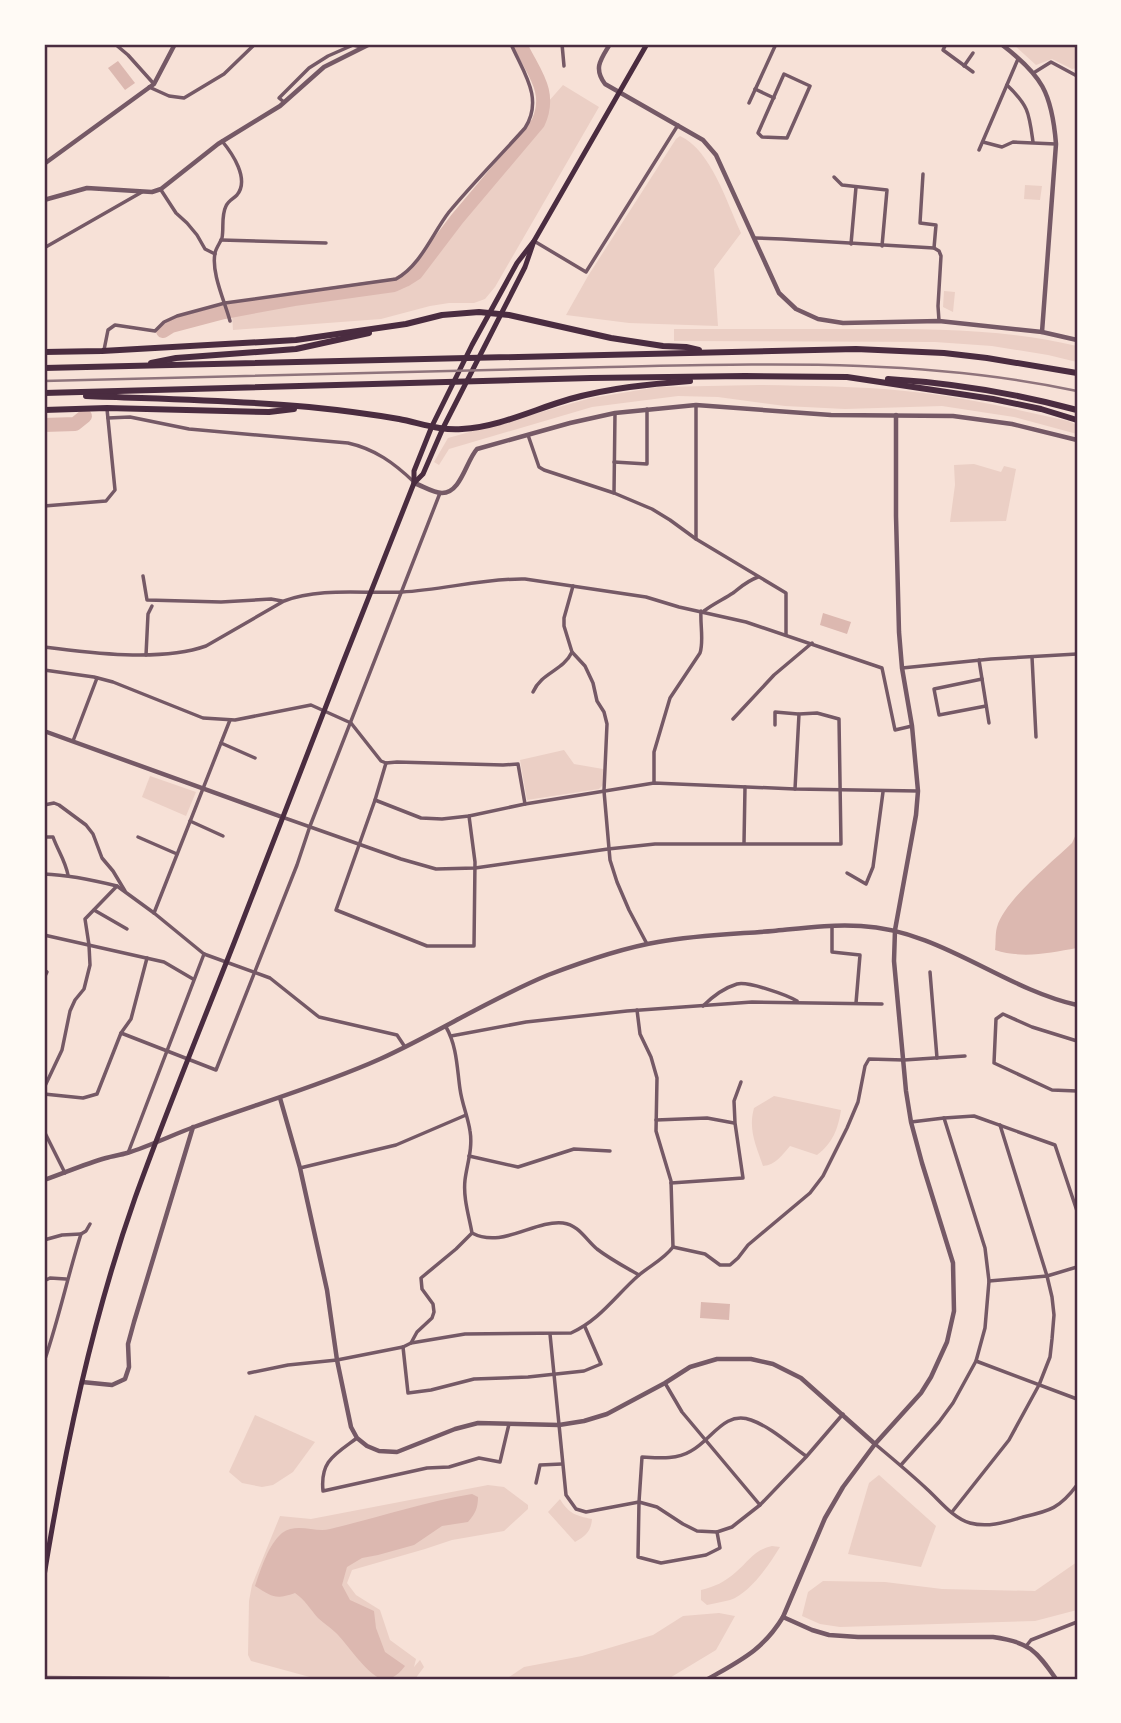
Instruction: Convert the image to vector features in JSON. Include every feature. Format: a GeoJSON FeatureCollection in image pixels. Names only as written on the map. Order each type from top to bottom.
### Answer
{"type":"FeatureCollection","features":[{"type":"Feature","properties":{"kind":"main road"},"geometry":{"type":"LineString","coordinates":[[44,1576],[60,1483],[82,1382],[135,1198],[414,483],[414,471],[432,426],[488,313],[517,263],[534,240],[648,44]]}},
{"type":"Feature","properties":{"kind":"main road"},"geometry":{"type":"LineString","coordinates":[[414,483],[423,474],[443,428],[525,267],[534,240]]}},
{"type":"Feature","properties":{"kind":"main road"},"geometry":{"type":"LineString","coordinates":[[132,366],[176,358],[296,349],[442,315],[480,312],[611,338],[686,347],[707,353]]}},
{"type":"Feature","properties":{"kind":"main road"},"geometry":{"type":"LineString","coordinates":[[44,352],[296,340],[406,324]]}},
{"type":"Feature","properties":{"kind":"main road"},"geometry":{"type":"LineString","coordinates":[[44,368],[856,349],[988,358],[1077,373]]}},
{"type":"Feature","properties":{"kind":"main road"},"geometry":{"type":"LineString","coordinates":[[44,394],[196,399],[310,407],[460,429],[477,428],[572,399],[617,389],[745,376]]}},
{"type":"Feature","properties":{"kind":"main road"},"geometry":{"type":"LineString","coordinates":[[847,377],[993,399],[1077,420]]}},
{"type":"Feature","properties":{"kind":"main road"},"geometry":{"type":"LineString","coordinates":[[44,394],[591,378],[847,377],[905,380],[984,390],[1077,410]]}},
{"type":"Feature","properties":{"kind":"main road"},"geometry":{"type":"LineString","coordinates":[[44,410],[107,408],[269,412],[310,407]]}},
{"type":"Feature","properties":{"kind":"street"},"geometry":{"type":"LineString","coordinates":[[115,44],[128,55],[151,85],[169,96],[184,98],[224,74],[255,44]]}},
{"type":"Feature","properties":{"kind":"street"},"geometry":{"type":"LineString","coordinates":[[44,164],[151,85],[175,44]]}},
{"type":"Feature","properties":{"kind":"street"},"geometry":{"type":"LineString","coordinates":[[44,200],[88,188],[152,192],[161,189],[222,141],[284,102],[324,67],[370,44]]}},
{"type":"Feature","properties":{"kind":"street"},"geometry":{"type":"LineString","coordinates":[[104,350],[108,330],[115,325],[155,331],[164,322],[177,316],[225,303],[396,279],[403,275],[449,213],[531,118],[533,96],[511,44]]}},
{"type":"Feature","properties":{"kind":"street"},"geometry":{"type":"LineString","coordinates":[[562,44],[564,66]]}},
{"type":"Feature","properties":{"kind":"street"},"geometry":{"type":"LineString","coordinates":[[610,44],[602,58],[599,72],[606,83],[703,140],[716,155],[779,293],[796,309],[818,319],[843,323],[939,321],[1042,332],[1077,341]]}},
{"type":"Feature","properties":{"kind":"street"},"geometry":{"type":"LineString","coordinates":[[749,103],[776,44]]}},
{"type":"Feature","properties":{"kind":"street"},"geometry":{"type":"LineString","coordinates":[[946,44],[943,50],[973,72]]}},
{"type":"Feature","properties":{"kind":"street"},"geometry":{"type":"LineString","coordinates":[[1001,44],[1035,72],[1047,94],[1054,117],[1056,144],[1042,332]]}},
{"type":"Feature","properties":{"kind":"street"},"geometry":{"type":"LineString","coordinates":[[964,66],[973,53]]}},
{"type":"Feature","properties":{"kind":"street"},"geometry":{"type":"LineString","coordinates":[[979,150],[1019,57]]}},
{"type":"Feature","properties":{"kind":"street"},"geometry":{"type":"LineString","coordinates":[[1035,72],[1051,62],[1077,76]]}},
{"type":"Feature","properties":{"kind":"street"},"geometry":{"type":"LineString","coordinates":[[784,74],[810,86],[787,138],[762,137],[758,133],[774,98],[784,74]]}},
{"type":"Feature","properties":{"kind":"street"},"geometry":{"type":"LineString","coordinates":[[1007,85],[1022,99],[1029,117],[1032,142]]}},
{"type":"Feature","properties":{"kind":"street"},"geometry":{"type":"LineString","coordinates":[[755,89],[774,98]]}},
{"type":"Feature","properties":{"kind":"street"},"geometry":{"type":"LineString","coordinates":[[534,240],[586,272],[678,125]]}},
{"type":"Feature","properties":{"kind":"street"},"geometry":{"type":"LineString","coordinates":[[222,141],[234,156],[241,180],[237,194],[225,207],[221,240],[215,254],[220,293],[230,319]]}},
{"type":"Feature","properties":{"kind":"street"},"geometry":{"type":"LineString","coordinates":[[983,142],[1002,147],[1013,142],[1056,144]]}},
{"type":"Feature","properties":{"kind":"street"},"geometry":{"type":"LineString","coordinates":[[923,174],[920,223],[936,225],[934,248]]}},
{"type":"Feature","properties":{"kind":"street"},"geometry":{"type":"LineString","coordinates":[[834,177],[842,185],[887,190],[882,246]]}},
{"type":"Feature","properties":{"kind":"street"},"geometry":{"type":"LineString","coordinates":[[851,243],[856,187]]}},
{"type":"Feature","properties":{"kind":"street"},"geometry":{"type":"LineString","coordinates":[[161,189],[176,213],[197,234],[205,249],[215,254]]}},
{"type":"Feature","properties":{"kind":"street"},"geometry":{"type":"LineString","coordinates":[[44,247],[144,191]]}},
{"type":"Feature","properties":{"kind":"street"},"geometry":{"type":"LineString","coordinates":[[755,239],[934,248],[941,256],[939,321]]}},
{"type":"Feature","properties":{"kind":"street"},"geometry":{"type":"LineString","coordinates":[[221,240],[326,243]]}},
{"type":"Feature","properties":{"kind":"street"},"geometry":{"type":"LineString","coordinates":[[696,405],[696,539]]}},
{"type":"Feature","properties":{"kind":"street"},"geometry":{"type":"LineString","coordinates":[[108,418],[130,417],[188,429],[348,443],[377,453],[414,483],[440,493],[453,490],[477,449],[570,423],[647,409],[696,405],[831,415],[929,415],[981,419],[1077,440]]}},
{"type":"Feature","properties":{"kind":"street"},"geometry":{"type":"LineString","coordinates":[[44,506],[106,502],[115,491],[107,408]]}},
{"type":"Feature","properties":{"kind":"street"},"geometry":{"type":"LineString","coordinates":[[614,462],[647,464],[647,409]]}},
{"type":"Feature","properties":{"kind":"street"},"geometry":{"type":"LineString","coordinates":[[614,493],[615,413]]}},
{"type":"Feature","properties":{"kind":"street"},"geometry":{"type":"LineString","coordinates":[[708,1679],[759,1648],[774,1632],[825,1518],[843,1487],[875,1444],[921,1393],[931,1377],[947,1342],[954,1311],[953,1263],[911,1122],[894,961],[895,930],[918,791],[898,619],[897,415]]}},
{"type":"Feature","properties":{"kind":"street"},"geometry":{"type":"LineString","coordinates":[[528,435],[539,467],[652,509],[786,593],[786,635]]}},
{"type":"Feature","properties":{"kind":"street"},"geometry":{"type":"LineString","coordinates":[[121,1033],[216,1070],[440,493]]}},
{"type":"Feature","properties":{"kind":"street"},"geometry":{"type":"LineString","coordinates":[[143,576],[147,600],[284,601]]}},
{"type":"Feature","properties":{"kind":"street"},"geometry":{"type":"LineString","coordinates":[[654,783],[654,751],[670,698],[701,653],[702,611],[733,593],[745,582],[758,577]]}},
{"type":"Feature","properties":{"kind":"street"},"geometry":{"type":"LineString","coordinates":[[44,647],[146,655],[196,650],[296,597],[401,592],[506,578],[525,579],[646,597],[746,622],[882,668],[895,730],[912,726]]}},
{"type":"Feature","properties":{"kind":"street"},"geometry":{"type":"LineString","coordinates":[[573,586],[564,626],[572,652],[585,666],[593,682],[597,701],[607,724],[604,792],[608,849],[617,882],[647,944]]}},
{"type":"Feature","properties":{"kind":"street"},"geometry":{"type":"LineString","coordinates":[[146,655],[148,614],[152,606]]}},
{"type":"Feature","properties":{"kind":"street"},"geometry":{"type":"LineString","coordinates":[[733,719],[774,675],[812,643]]}},
{"type":"Feature","properties":{"kind":"street"},"geometry":{"type":"LineString","coordinates":[[533,692],[547,673],[560,666],[572,652]]}},
{"type":"Feature","properties":{"kind":"street"},"geometry":{"type":"LineString","coordinates":[[902,668],[1077,654]]}},
{"type":"Feature","properties":{"kind":"street"},"geometry":{"type":"LineString","coordinates":[[1032,657],[1036,737]]}},
{"type":"Feature","properties":{"kind":"street"},"geometry":{"type":"LineString","coordinates":[[979,660],[989,723]]}},
{"type":"Feature","properties":{"kind":"street"},"geometry":{"type":"LineString","coordinates":[[44,670],[113,682],[203,718],[230,720],[311,705],[351,723],[381,761],[386,763],[518,764],[525,804]]}},
{"type":"Feature","properties":{"kind":"street"},"geometry":{"type":"LineString","coordinates":[[73,741],[97,678]]}},
{"type":"Feature","properties":{"kind":"street"},"geometry":{"type":"LineString","coordinates":[[982,679],[934,690],[939,715],[986,706]]}},
{"type":"Feature","properties":{"kind":"street"},"geometry":{"type":"LineString","coordinates":[[44,731],[401,859],[436,869],[475,868],[655,844],[841,844],[839,719],[817,713],[775,712],[775,725]]}},
{"type":"Feature","properties":{"kind":"street"},"geometry":{"type":"LineString","coordinates":[[795,789],[799,714]]}},
{"type":"Feature","properties":{"kind":"street"},"geometry":{"type":"LineString","coordinates":[[154,913],[230,720]]}},
{"type":"Feature","properties":{"kind":"street"},"geometry":{"type":"LineString","coordinates":[[221,743],[255,758]]}},
{"type":"Feature","properties":{"kind":"street"},"geometry":{"type":"LineString","coordinates":[[386,763],[336,910],[427,946],[474,946],[475,868],[469,816]]}},
{"type":"Feature","properties":{"kind":"street"},"geometry":{"type":"LineString","coordinates":[[375,800],[421,818],[442,819],[654,783],[918,791]]}},
{"type":"Feature","properties":{"kind":"street"},"geometry":{"type":"LineString","coordinates":[[744,843],[745,787]]}},
{"type":"Feature","properties":{"kind":"street"},"geometry":{"type":"LineString","coordinates":[[847,873],[866,884],[873,867],[883,792]]}},
{"type":"Feature","properties":{"kind":"street"},"geometry":{"type":"LineString","coordinates":[[44,804],[59,805],[86,825],[93,834],[102,858],[114,871],[127,893]]}},
{"type":"Feature","properties":{"kind":"street"},"geometry":{"type":"LineString","coordinates":[[190,821],[223,836]]}},
{"type":"Feature","properties":{"kind":"street"},"geometry":{"type":"LineString","coordinates":[[44,837],[53,837],[66,863],[68,876]]}},
{"type":"Feature","properties":{"kind":"street"},"geometry":{"type":"LineString","coordinates":[[138,837],[177,854]]}},
{"type":"Feature","properties":{"kind":"street"},"geometry":{"type":"LineString","coordinates":[[44,874],[117,886],[204,954],[270,978],[319,1017],[397,1035],[405,1047]]}},
{"type":"Feature","properties":{"kind":"street"},"geometry":{"type":"LineString","coordinates":[[44,1088],[62,1050],[70,1011],[84,989],[90,965],[85,919],[117,886]]}},
{"type":"Feature","properties":{"kind":"street"},"geometry":{"type":"LineString","coordinates":[[94,910],[127,929]]}},
{"type":"Feature","properties":{"kind":"street"},"geometry":{"type":"LineString","coordinates":[[832,926],[832,952],[860,955],[856,1003]]}},
{"type":"Feature","properties":{"kind":"street"},"geometry":{"type":"LineString","coordinates":[[44,1180],[104,1158],[128,1153],[380,1059],[548,975],[647,944],[702,936],[832,926],[895,930],[934,944],[1051,998],[1077,1005]]}},
{"type":"Feature","properties":{"kind":"street"},"geometry":{"type":"LineString","coordinates":[[44,935],[164,962],[193,979]]}},
{"type":"Feature","properties":{"kind":"street"},"geometry":{"type":"LineString","coordinates":[[128,1153],[204,954]]}},
{"type":"Feature","properties":{"kind":"street"},"geometry":{"type":"LineString","coordinates":[[44,1094],[83,1098],[97,1094],[121,1033],[131,1019],[147,958]]}},
{"type":"Feature","properties":{"kind":"street"},"geometry":{"type":"LineString","coordinates":[[44,970],[47,972],[44,978]]}},
{"type":"Feature","properties":{"kind":"street"},"geometry":{"type":"LineString","coordinates":[[930,972],[937,1058]]}},
{"type":"Feature","properties":{"kind":"street"},"geometry":{"type":"LineString","coordinates":[[702,1006],[709,999],[737,984],[789,996],[799,1002]]}},
{"type":"Feature","properties":{"kind":"street"},"geometry":{"type":"LineString","coordinates":[[451,1036],[526,1022],[637,1010],[751,1003],[882,1004]]}},
{"type":"Feature","properties":{"kind":"street"},"geometry":{"type":"LineString","coordinates":[[637,1010],[640,1034],[657,1078],[656,1131],[671,1183],[674,1247]]}},
{"type":"Feature","properties":{"kind":"street"},"geometry":{"type":"LineString","coordinates":[[1077,1041],[1031,1027],[1003,1014],[996,1019],[994,1063],[1052,1090],[1077,1091]]}},
{"type":"Feature","properties":{"kind":"street"},"geometry":{"type":"LineString","coordinates":[[446,1027],[456,1052],[460,1094],[470,1131],[471,1145],[465,1182],[472,1233],[477,1236],[511,1236],[551,1224],[570,1225],[579,1230],[594,1247],[639,1275]]}},
{"type":"Feature","properties":{"kind":"street"},"geometry":{"type":"LineString","coordinates":[[674,1247],[705,1254],[720,1265],[730,1265],[748,1245],[810,1192],[822,1177],[847,1128],[858,1102],[865,1066],[869,1059],[965,1056]]}},
{"type":"Feature","properties":{"kind":"street"},"geometry":{"type":"LineString","coordinates":[[671,1183],[743,1178],[734,1101],[741,1082]]}},
{"type":"Feature","properties":{"kind":"street"},"geometry":{"type":"LineString","coordinates":[[280,1098],[300,1168],[327,1290],[337,1360],[351,1427],[357,1438],[379,1451],[397,1452],[455,1429],[478,1423],[559,1425],[584,1421],[607,1414],[690,1367],[718,1359],[751,1359],[773,1364],[801,1378],[966,1522],[993,1525],[1042,1513],[1067,1498],[1077,1485]]}},
{"type":"Feature","properties":{"kind":"street"},"geometry":{"type":"LineString","coordinates":[[300,1168],[396,1145],[466,1115]]}},
{"type":"Feature","properties":{"kind":"street"},"geometry":{"type":"LineString","coordinates":[[911,1122],[974,1116],[1055,1146],[1077,1211]]}},
{"type":"Feature","properties":{"kind":"street"},"geometry":{"type":"LineString","coordinates":[[656,1120],[707,1118],[735,1123]]}},
{"type":"Feature","properties":{"kind":"street"},"geometry":{"type":"LineString","coordinates":[[901,1465],[953,1403],[976,1361],[985,1328],[989,1281],[985,1248],[944,1118]]}},
{"type":"Feature","properties":{"kind":"street"},"geometry":{"type":"LineString","coordinates":[[952,1511],[1009,1440],[1051,1357],[1054,1315],[1047,1276],[1000,1125]]}},
{"type":"Feature","properties":{"kind":"street"},"geometry":{"type":"LineString","coordinates":[[82,1382],[112,1385],[125,1378],[129,1367],[128,1344],[193,1127]]}},
{"type":"Feature","properties":{"kind":"street"},"geometry":{"type":"LineString","coordinates":[[44,1131],[65,1173]]}},
{"type":"Feature","properties":{"kind":"street"},"geometry":{"type":"LineString","coordinates":[[469,1156],[518,1167],[574,1149],[610,1151]]}},
{"type":"Feature","properties":{"kind":"street"},"geometry":{"type":"LineString","coordinates":[[44,1240],[81,1234],[90,1224]]}},
{"type":"Feature","properties":{"kind":"street"},"geometry":{"type":"LineString","coordinates":[[249,1373],[404,1348],[432,1318],[433,1304],[422,1289],[421,1278],[472,1233]]}},
{"type":"Feature","properties":{"kind":"street"},"geometry":{"type":"LineString","coordinates":[[44,1358],[54,1332],[81,1234]]}},
{"type":"Feature","properties":{"kind":"street"},"geometry":{"type":"LineString","coordinates":[[411,1343],[465,1334],[571,1333],[585,1327],[639,1275],[674,1247]]}},
{"type":"Feature","properties":{"kind":"street"},"geometry":{"type":"LineString","coordinates":[[989,1281],[1047,1276],[1077,1267]]}},
{"type":"Feature","properties":{"kind":"street"},"geometry":{"type":"LineString","coordinates":[[44,1281],[67,1279]]}},
{"type":"Feature","properties":{"kind":"street"},"geometry":{"type":"LineString","coordinates":[[404,1348],[408,1393],[474,1379],[555,1376],[584,1371],[601,1364],[585,1327]]}},
{"type":"Feature","properties":{"kind":"street"},"geometry":{"type":"LineString","coordinates":[[550,1334],[566,1495],[576,1509],[586,1512],[639,1502],[657,1507],[697,1531],[717,1532],[732,1527],[760,1505],[843,1414]]}},
{"type":"Feature","properties":{"kind":"street"},"geometry":{"type":"LineString","coordinates":[[976,1361],[1077,1399]]}},
{"type":"Feature","properties":{"kind":"street"},"geometry":{"type":"LineString","coordinates":[[665,1383],[682,1412],[760,1505]]}},
{"type":"Feature","properties":{"kind":"street"},"geometry":{"type":"LineString","coordinates":[[717,1532],[720,1549],[706,1555],[661,1563],[638,1557],[642,1457],[664,1458],[693,1451],[718,1428],[735,1417],[761,1425],[806,1457]]}},
{"type":"Feature","properties":{"kind":"street"},"geometry":{"type":"LineString","coordinates":[[357,1438],[333,1455],[321,1475],[323,1491],[479,1458],[500,1462],[509,1424]]}},
{"type":"Feature","properties":{"kind":"street"},"geometry":{"type":"LineString","coordinates":[[536,1483],[540,1465],[563,1464]]}},
{"type":"Feature","properties":{"kind":"street"},"geometry":{"type":"LineString","coordinates":[[783,1617],[812,1630],[858,1637],[1011,1639],[1027,1645],[1056,1679]]}},
{"type":"Feature","properties":{"kind":"street"},"geometry":{"type":"LineString","coordinates":[[1027,1645],[1031,1640],[1077,1622]]}},
{"type":"Feature","properties":{"kind":"street"},"geometry":{"type":"LineString","coordinates":[[44,1678],[169,1679]]}},
{"type":"Feature","properties":{"kind":"shaded area"},"geometry":{"type":"Polygon","coordinates":[[[1013,44],[1077,44],[1077,68],[1072,69],[1052,59],[1036,65],[1013,44]]]}},
{"type":"Feature","properties":{"kind":"shaded area"},"geometry":{"type":"Polygon","coordinates":[[[118,61],[135,83],[125,90],[108,68],[118,61]]]}},
{"type":"Feature","properties":{"kind":"shaded area"},"geometry":{"type":"Polygon","coordinates":[[[563,85],[599,107],[495,287],[485,299],[474,303],[430,306],[381,319],[233,330],[232,313],[399,289],[421,273],[457,224],[539,128],[548,102],[563,85]]]}},
{"type":"Feature","properties":{"kind":"shaded area"},"geometry":{"type":"Polygon","coordinates":[[[680,136],[701,153],[709,165],[741,233],[714,269],[718,326],[629,323],[566,315],[588,276],[680,136]]]}},
{"type":"Feature","properties":{"kind":"shaded area"},"geometry":{"type":"Polygon","coordinates":[[[1025,185],[1042,186],[1040,200],[1024,199],[1025,185]]]}},
{"type":"Feature","properties":{"kind":"shaded area"},"geometry":{"type":"Polygon","coordinates":[[[944,291],[955,292],[953,312],[943,307],[944,291]]]}},
{"type":"Feature","properties":{"kind":"shaded area"},"geometry":{"type":"Polygon","coordinates":[[[674,329],[915,329],[996,333],[1077,346],[1077,362],[992,346],[935,342],[674,341],[674,329]]]}},
{"type":"Feature","properties":{"kind":"shaded area"},"geometry":{"type":"Polygon","coordinates":[[[759,385],[868,388],[946,396],[1068,421],[1077,425],[1077,434],[1014,417],[942,406],[845,409],[785,406],[718,397],[678,396],[592,407],[449,449],[439,465],[434,462],[448,438],[591,398],[658,387],[759,385]]]}},
{"type":"Feature","properties":{"kind":"shaded area"},"geometry":{"type":"Polygon","coordinates":[[[974,464],[1001,472],[1004,466],[1016,469],[1006,521],[950,522],[955,485],[954,465],[974,464]]]}},
{"type":"Feature","properties":{"kind":"shaded area"},"geometry":{"type":"Polygon","coordinates":[[[823,613],[851,622],[847,634],[820,625],[823,613]]]}},
{"type":"Feature","properties":{"kind":"shaded area"},"geometry":{"type":"Polygon","coordinates":[[[564,750],[574,764],[603,769],[603,785],[599,789],[527,800],[520,760],[564,750]]]}},
{"type":"Feature","properties":{"kind":"shaded area"},"geometry":{"type":"Polygon","coordinates":[[[150,776],[196,792],[186,816],[142,797],[150,776]]]}},
{"type":"Feature","properties":{"kind":"shaded area"},"geometry":{"type":"Polygon","coordinates":[[[1077,832],[1077,948],[1026,955],[995,950],[997,927],[1009,905],[1072,843],[1077,832]]]}},
{"type":"Feature","properties":{"kind":"shaded area"},"geometry":{"type":"Polygon","coordinates":[[[774,1096],[841,1110],[834,1135],[817,1155],[790,1146],[775,1162],[763,1166],[754,1137],[752,1116],[754,1108],[774,1096]]]}},
{"type":"Feature","properties":{"kind":"shaded area"},"geometry":{"type":"Polygon","coordinates":[[[701,1302],[730,1304],[729,1320],[700,1318],[701,1302]]]}},
{"type":"Feature","properties":{"kind":"shaded area"},"geometry":{"type":"Polygon","coordinates":[[[255,1415],[315,1442],[293,1472],[273,1485],[262,1487],[242,1483],[229,1472],[255,1415]]]}},
{"type":"Feature","properties":{"kind":"shaded area"},"geometry":{"type":"Polygon","coordinates":[[[879,1475],[936,1526],[921,1567],[848,1554],[869,1483],[879,1475]]]}},
{"type":"Feature","properties":{"kind":"shaded area"},"geometry":{"type":"Polygon","coordinates":[[[488,1485],[504,1487],[528,1505],[528,1509],[504,1531],[452,1540],[352,1570],[347,1583],[356,1595],[380,1610],[390,1640],[416,1659],[414,1667],[420,1660],[424,1667],[415,1679],[317,1679],[251,1661],[248,1655],[252,1585],[280,1516],[311,1519],[488,1485]]]}},
{"type":"Feature","properties":{"kind":"shaded area"},"geometry":{"type":"Polygon","coordinates":[[[472,1494],[478,1497],[477,1504],[468,1522],[442,1526],[414,1545],[362,1558],[347,1567],[342,1585],[350,1600],[374,1611],[376,1628],[385,1652],[405,1666],[392,1678],[382,1679],[370,1672],[340,1637],[295,1593],[274,1596],[255,1586],[273,1544],[288,1530],[330,1529],[472,1494]]]}},
{"type":"Feature","properties":{"kind":"shaded area"},"geometry":{"type":"Polygon","coordinates":[[[560,1499],[573,1513],[592,1519],[587,1533],[575,1542],[548,1512],[560,1499]]]}},
{"type":"Feature","properties":{"kind":"shaded area"},"geometry":{"type":"Polygon","coordinates":[[[772,1546],[780,1547],[765,1570],[745,1591],[730,1600],[707,1605],[701,1600],[701,1590],[724,1581],[756,1553],[772,1546]]]}},
{"type":"Feature","properties":{"kind":"shaded area"},"geometry":{"type":"Polygon","coordinates":[[[1077,1562],[1077,1610],[1035,1621],[840,1627],[820,1624],[802,1616],[808,1592],[823,1581],[885,1582],[942,1589],[1035,1591],[1077,1562]]]}},
{"type":"Feature","properties":{"kind":"shaded area"},"geometry":{"type":"Polygon","coordinates":[[[719,1613],[735,1616],[716,1650],[668,1679],[506,1679],[524,1667],[582,1656],[653,1635],[683,1616],[719,1613]]]}},
{"type":"Feature","properties":{"kind":"waterway"},"geometry":{"type":"LineString","coordinates":[[163,331],[171,326],[224,312],[394,285],[416,273],[457,219],[538,123],[542,112],[542,91],[520,44]]}},
{"type":"Feature","properties":{"kind":"waterway"},"geometry":{"type":"LineString","coordinates":[[44,425],[75,424],[85,416]]}},
{"type":"Feature","properties":{"kind":"railway"},"geometry":{"type":"LineString","coordinates":[[44,381],[785,365],[902,368],[961,373],[1077,391]]}}]}
